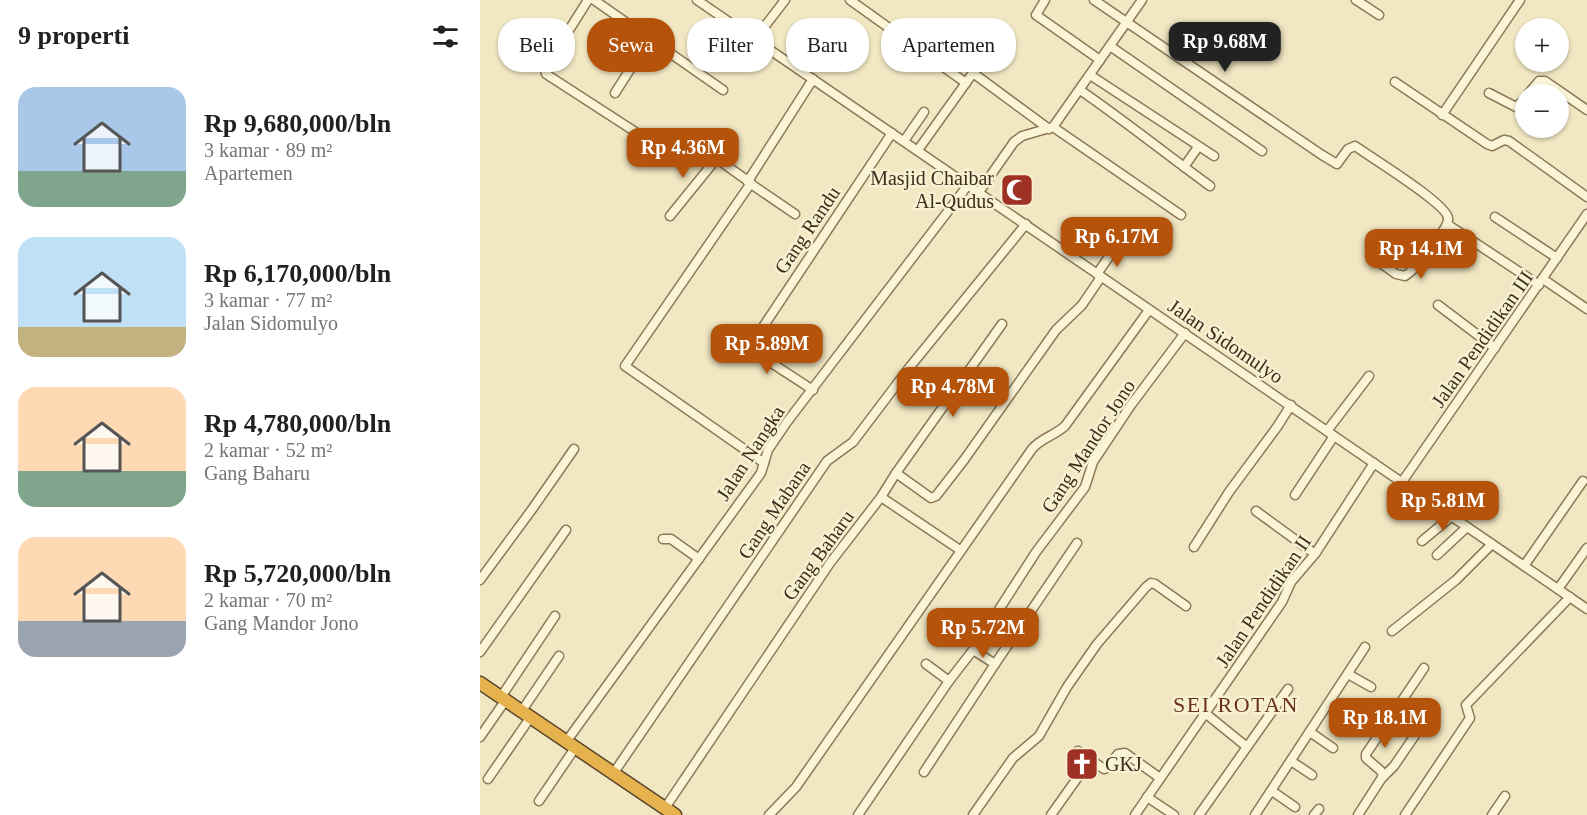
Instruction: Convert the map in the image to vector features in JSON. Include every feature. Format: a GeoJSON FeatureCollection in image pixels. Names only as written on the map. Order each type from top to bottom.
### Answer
{"type":"FeatureCollection","features":[{"type":"Feature","properties":{"kind":"highway"},"geometry":{"type":"LineString","coordinates":[[480,683],[670,812]]}},
{"type":"Feature","properties":{"kind":"street"},"geometry":{"type":"LineString","coordinates":[[588,0],[544,69],[546,74],[651,142]]}},
{"type":"Feature","properties":{"kind":"street"},"geometry":{"type":"LineString","coordinates":[[594,0],[621,18]]}},
{"type":"Feature","properties":{"kind":"street","name":"Jalan Sidomulyo"},"geometry":{"type":"LineString","coordinates":[[697,0],[724,18]]}},
{"type":"Feature","properties":{"kind":"street"},"geometry":{"type":"LineString","coordinates":[[771,18],[785,0]]}},
{"type":"Feature","properties":{"kind":"street"},"geometry":{"type":"LineString","coordinates":[[850,0],[966,83]]}},
{"type":"Feature","properties":{"kind":"street"},"geometry":{"type":"LineString","coordinates":[[1045,0],[1036,15],[1100,60]]}},
{"type":"Feature","properties":{"kind":"street"},"geometry":{"type":"LineString","coordinates":[[1094,0],[1335,163],[1339,163],[1348,149],[1355,146],[1443,208],[1448,217],[1447,224],[1416,266],[1404,276],[1396,274],[1375,259]]}},
{"type":"Feature","properties":{"kind":"street"},"geometry":{"type":"LineString","coordinates":[[979,192],[1014,142],[1022,136],[1051,128],[1142,0]]}},
{"type":"Feature","properties":{"kind":"street"},"geometry":{"type":"LineString","coordinates":[[1356,0],[1378,15]]}},
{"type":"Feature","properties":{"kind":"street"},"geometry":{"type":"LineString","coordinates":[[1442,115],[1520,0]]}},
{"type":"Feature","properties":{"kind":"street"},"geometry":{"type":"LineString","coordinates":[[1110,46],[1262,151]]}},
{"type":"Feature","properties":{"kind":"street","name":"Jalan Sidomulyo"},"geometry":{"type":"LineString","coordinates":[[774,52],[1587,609]]}},
{"type":"Feature","properties":{"kind":"street"},"geometry":{"type":"LineString","coordinates":[[675,56],[723,90]]}},
{"type":"Feature","properties":{"kind":"street"},"geometry":{"type":"LineString","coordinates":[[615,93],[628,72]]}},
{"type":"Feature","properties":{"kind":"street"},"geometry":{"type":"LineString","coordinates":[[918,150],[973,73],[1181,215]]}},
{"type":"Feature","properties":{"kind":"street"},"geometry":{"type":"LineString","coordinates":[[1090,75],[1214,156]]}},
{"type":"Feature","properties":{"kind":"street"},"geometry":{"type":"LineString","coordinates":[[764,462],[625,366],[749,182],[813,79]]}},
{"type":"Feature","properties":{"kind":"street"},"geometry":{"type":"LineString","coordinates":[[1536,84],[1539,81],[1549,84]]}},
{"type":"Feature","properties":{"kind":"street"},"geometry":{"type":"LineString","coordinates":[[1395,82],[1490,146],[1504,140],[1509,141],[1587,196]]}},
{"type":"Feature","properties":{"kind":"street"},"geometry":{"type":"LineString","coordinates":[[1080,90],[1135,128],[1148,141],[1210,186]]}},
{"type":"Feature","properties":{"kind":"street"},"geometry":{"type":"LineString","coordinates":[[1489,93],[1515,106]]}},
{"type":"Feature","properties":{"kind":"street"},"geometry":{"type":"LineString","coordinates":[[1569,98],[1587,110]]}},
{"type":"Feature","properties":{"kind":"street"},"geometry":{"type":"LineString","coordinates":[[904,141],[924,112]]}},
{"type":"Feature","properties":{"kind":"street","name":"Gang Randu"},"geometry":{"type":"LineString","coordinates":[[813,390],[752,350],[751,345],[892,133]]}},
{"type":"Feature","properties":{"kind":"street"},"geometry":{"type":"LineString","coordinates":[[699,146],[795,213]]}},
{"type":"Feature","properties":{"kind":"street"},"geometry":{"type":"LineString","coordinates":[[1184,167],[1198,147]]}},
{"type":"Feature","properties":{"kind":"street"},"geometry":{"type":"LineString","coordinates":[[670,216],[717,158]]}},
{"type":"Feature","properties":{"kind":"street","name":"Jalan Nangka"},"geometry":{"type":"LineString","coordinates":[[539,801],[570,745],[760,473],[772,443],[968,185]]}},
{"type":"Feature","properties":{"kind":"street","name":"Jalan Pendidikan III"},"geometry":{"type":"LineString","coordinates":[[1402,482],[1587,214]]}},
{"type":"Feature","properties":{"kind":"street"},"geometry":{"type":"LineString","coordinates":[[1495,217],[1557,258]]}},
{"type":"Feature","properties":{"kind":"street","name":"Gang Mabana"},"geometry":{"type":"LineString","coordinates":[[613,774],[827,461],[853,442],[909,368],[1026,224]]}},
{"type":"Feature","properties":{"kind":"street"},"geometry":{"type":"LineString","coordinates":[[1447,224],[1587,309]]}},
{"type":"Feature","properties":{"kind":"street"},"geometry":{"type":"LineString","coordinates":[[896,473],[932,498],[936,496],[1056,330],[1082,305],[1115,248]]}},
{"type":"Feature","properties":{"kind":"street"},"geometry":{"type":"LineString","coordinates":[[1438,305],[1495,348]]}},
{"type":"Feature","properties":{"kind":"street"},"geometry":{"type":"LineString","coordinates":[[770,814],[796,787],[1032,449],[1039,441],[1060,431],[1068,422],[1149,310]]}},
{"type":"Feature","properties":{"kind":"street","name":"Gang Baharu"},"geometry":{"type":"LineString","coordinates":[[670,812],[831,563],[881,497],[1002,324]]}},
{"type":"Feature","properties":{"kind":"street","name":"Gang Mandor Jono"},"geometry":{"type":"LineString","coordinates":[[858,815],[949,681],[973,650],[1036,552],[1085,487],[1093,462],[1124,414],[1185,333]]}},
{"type":"Feature","properties":{"kind":"street"},"geometry":{"type":"LineString","coordinates":[[1295,495],[1369,376]]}},
{"type":"Feature","properties":{"kind":"street"},"geometry":{"type":"LineString","coordinates":[[1194,547],[1229,492],[1291,405]]}},
{"type":"Feature","properties":{"kind":"street"},"geometry":{"type":"LineString","coordinates":[[480,580],[574,448]]}},
{"type":"Feature","properties":{"kind":"street","name":"Jalan Pendidikan II"},"geometry":{"type":"LineString","coordinates":[[1135,815],[1282,602],[1291,582],[1315,554],[1374,463]]}},
{"type":"Feature","properties":{"kind":"street"},"geometry":{"type":"LineString","coordinates":[[1524,566],[1583,481]]}},
{"type":"Feature","properties":{"kind":"street"},"geometry":{"type":"LineString","coordinates":[[881,497],[960,550]]}},
{"type":"Feature","properties":{"kind":"street"},"geometry":{"type":"LineString","coordinates":[[1256,511],[1315,554]]}},
{"type":"Feature","properties":{"kind":"street"},"geometry":{"type":"LineString","coordinates":[[1422,541],[1450,515]]}},
{"type":"Feature","properties":{"kind":"street"},"geometry":{"type":"LineString","coordinates":[[1437,555],[1467,527]]}},
{"type":"Feature","properties":{"kind":"street"},"geometry":{"type":"LineString","coordinates":[[480,652],[566,530]]}},
{"type":"Feature","properties":{"kind":"street"},"geometry":{"type":"LineString","coordinates":[[663,539],[671,539],[699,559]]}},
{"type":"Feature","properties":{"kind":"street"},"geometry":{"type":"LineString","coordinates":[[924,772],[1077,543]]}},
{"type":"Feature","properties":{"kind":"street"},"geometry":{"type":"LineString","coordinates":[[1392,631],[1456,580],[1492,544]]}},
{"type":"Feature","properties":{"kind":"street"},"geometry":{"type":"LineString","coordinates":[[1558,589],[1587,548]]}},
{"type":"Feature","properties":{"kind":"street"},"geometry":{"type":"LineString","coordinates":[[973,815],[1013,758],[1039,736],[1067,687],[1097,644],[1149,584],[1157,585],[1186,606]]}},
{"type":"Feature","properties":{"kind":"street"},"geometry":{"type":"LineString","coordinates":[[1405,815],[1470,718],[1466,705],[1570,597]]}},
{"type":"Feature","properties":{"kind":"street"},"geometry":{"type":"LineString","coordinates":[[480,737],[555,616]]}},
{"type":"Feature","properties":{"kind":"street"},"geometry":{"type":"LineString","coordinates":[[1255,815],[1365,647]]}},
{"type":"Feature","properties":{"kind":"street"},"geometry":{"type":"LineString","coordinates":[[973,650],[995,664]]}},
{"type":"Feature","properties":{"kind":"street"},"geometry":{"type":"LineString","coordinates":[[488,779],[559,656]]}},
{"type":"Feature","properties":{"kind":"street"},"geometry":{"type":"LineString","coordinates":[[926,664],[949,681]]}},
{"type":"Feature","properties":{"kind":"street"},"geometry":{"type":"LineString","coordinates":[[1382,778],[1382,773],[1366,758],[1366,754],[1424,669]]}},
{"type":"Feature","properties":{"kind":"street"},"geometry":{"type":"LineString","coordinates":[[1348,674],[1371,687]]}},
{"type":"Feature","properties":{"kind":"street"},"geometry":{"type":"LineString","coordinates":[[1199,815],[1288,688]]}},
{"type":"Feature","properties":{"kind":"street"},"geometry":{"type":"LineString","coordinates":[[1330,702],[1353,718]]}},
{"type":"Feature","properties":{"kind":"street"},"geometry":{"type":"LineString","coordinates":[[1206,713],[1247,747]]}},
{"type":"Feature","properties":{"kind":"street"},"geometry":{"type":"LineString","coordinates":[[1358,815],[1382,778],[1394,766],[1422,725]]}},
{"type":"Feature","properties":{"kind":"street"},"geometry":{"type":"LineString","coordinates":[[1310,732],[1334,748]]}},
{"type":"Feature","properties":{"kind":"street"},"geometry":{"type":"LineString","coordinates":[[1078,751],[1104,769],[1118,754],[1125,753],[1160,778]]}},
{"type":"Feature","properties":{"kind":"street"},"geometry":{"type":"LineString","coordinates":[[1291,761],[1312,775]]}},
{"type":"Feature","properties":{"kind":"street"},"geometry":{"type":"LineString","coordinates":[[1052,815],[1078,777]]}},
{"type":"Feature","properties":{"kind":"street"},"geometry":{"type":"LineString","coordinates":[[1272,790],[1295,807]]}},
{"type":"Feature","properties":{"kind":"street"},"geometry":{"type":"LineString","coordinates":[[1492,815],[1505,796]]}},
{"type":"Feature","properties":{"kind":"street"},"geometry":{"type":"LineString","coordinates":[[1148,797],[1174,815]]}},
{"type":"Feature","properties":{"kind":"place","name":"Masjid Chaibar Al-Qudus"},"geometry":{"type":"Point","coordinates":[1017,190]}},
{"type":"Feature","properties":{"kind":"place","name":"GKJ"},"geometry":{"type":"Point","coordinates":[1082,764]}},
{"type":"Feature","properties":{"kind":"district","name":"SEI ROTAN"},"geometry":{"type":"Point","coordinates":[1236,704]}}]}
